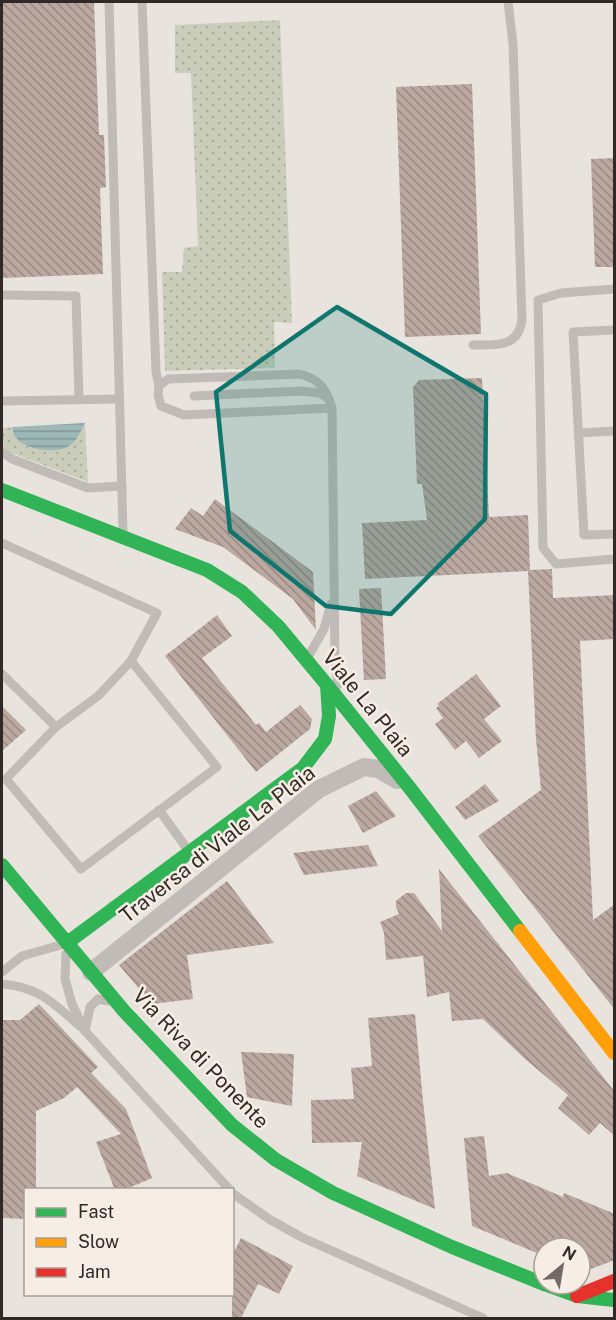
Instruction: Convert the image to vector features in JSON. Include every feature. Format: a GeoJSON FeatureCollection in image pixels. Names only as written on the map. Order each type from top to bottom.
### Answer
{"type":"FeatureCollection","features":[{"type":"Feature","properties":{"kind":"main road","name":"Viale La Plaia"},"geometry":{"type":"LineString","coordinates":[[2,490],[207,570],[242,592],[278,626],[340,700],[615,1053]]}},
{"type":"Feature","properties":{"kind":"main road","name":"Traversa di Viale La Plaia"},"geometry":{"type":"LineString","coordinates":[[67,943],[303,768],[325,739],[329,716],[327,685]]}},
{"type":"Feature","properties":{"kind":"main road","name":"Via Riva di Ponente"},"geometry":{"type":"LineString","coordinates":[[2,865],[116,1002],[232,1125],[276,1160],[333,1193],[452,1247],[532,1279]]}},
{"type":"Feature","properties":{"kind":"main road"},"geometry":{"type":"LineString","coordinates":[[592,1290],[615,1281]]}},
{"type":"Feature","properties":{"kind":"main road","name":"Via Riva di Ponente"},"geometry":{"type":"LineString","coordinates":[[578,1296],[615,1300]]}},
{"type":"Feature","properties":{"kind":"street","name":"Traversa di Viale La Plaia"},"geometry":{"type":"LineString","coordinates":[[91,972],[319,789],[364,767],[378,769],[409,787]]}},
{"type":"Feature","properties":{"kind":"lane"},"geometry":{"type":"LineString","coordinates":[[109,2],[123,537]]}},
{"type":"Feature","properties":{"kind":"lane"},"geometry":{"type":"LineString","coordinates":[[141,2],[156,372],[161,406],[184,415],[330,403]]}},
{"type":"Feature","properties":{"kind":"lane"},"geometry":{"type":"LineString","coordinates":[[473,345],[496,345],[510,342],[520,329],[522,320],[513,44],[508,2]]}},
{"type":"Feature","properties":{"kind":"lane"},"geometry":{"type":"LineString","coordinates":[[615,289],[561,293],[538,300],[543,548],[556,564],[615,559]]}},
{"type":"Feature","properties":{"kind":"lane"},"geometry":{"type":"LineString","coordinates":[[2,295],[76,296],[79,399]]}},
{"type":"Feature","properties":{"kind":"lane"},"geometry":{"type":"LineString","coordinates":[[615,330],[573,332],[584,535],[615,534]]}},
{"type":"Feature","properties":{"kind":"lane"},"geometry":{"type":"LineString","coordinates":[[159,386],[168,379],[299,374],[314,379],[324,389],[330,403],[335,662],[340,700]]}},
{"type":"Feature","properties":{"kind":"lane"},"geometry":{"type":"LineString","coordinates":[[194,396],[301,391],[320,393],[330,403]]}},
{"type":"Feature","properties":{"kind":"lane"},"geometry":{"type":"LineString","coordinates":[[2,400],[119,399]]}},
{"type":"Feature","properties":{"kind":"lane"},"geometry":{"type":"LineString","coordinates":[[579,433],[615,431]]}},
{"type":"Feature","properties":{"kind":"lane"},"geometry":{"type":"LineString","coordinates":[[2,452],[12,459],[88,488],[122,486]]}},
{"type":"Feature","properties":{"kind":"lane"},"geometry":{"type":"LineString","coordinates":[[2,543],[157,613],[131,661],[98,696],[56,727],[6,779],[81,869],[217,767],[131,661]]}},
{"type":"Feature","properties":{"kind":"lane"},"geometry":{"type":"LineString","coordinates":[[306,659],[324,629],[334,593]]}},
{"type":"Feature","properties":{"kind":"lane"},"geometry":{"type":"LineString","coordinates":[[2,674],[56,727]]}},
{"type":"Feature","properties":{"kind":"lane"},"geometry":{"type":"LineString","coordinates":[[159,810],[189,852]]}},
{"type":"Feature","properties":{"kind":"lane"},"geometry":{"type":"LineString","coordinates":[[2,972],[21,956],[67,943],[65,979],[72,1004],[85,1031]]}},
{"type":"Feature","properties":{"kind":"lane"},"geometry":{"type":"LineString","coordinates":[[2,984],[18,986],[44,995],[85,1031],[228,1188]]}},
{"type":"Feature","properties":{"kind":"lane"},"geometry":{"type":"LineString","coordinates":[[85,1031],[90,1007],[98,999],[116,1002]]}},
{"type":"Feature","properties":{"kind":"lane"},"geometry":{"type":"LineString","coordinates":[[234,1193],[269,1219],[301,1237],[483,1318]]}},
{"type":"Feature","properties":{"kind":"highlighted area"},"geometry":{"type":"Polygon","coordinates":[[[337,307],[486,394],[485,519],[391,614],[326,606],[230,531],[216,392],[337,307]]]}},
{"type":"Feature","properties":{"kind":"green space"},"geometry":{"type":"Polygon","coordinates":[[[280,20],[292,323],[274,322],[275,368],[165,371],[162,272],[182,272],[184,248],[198,246],[191,73],[175,73],[175,25],[280,20]]]}},
{"type":"Feature","properties":{"kind":"green space"},"geometry":{"type":"Polygon","coordinates":[[[85,423],[88,482],[4,450],[2,428],[12,427],[17,439],[79,435],[85,423]]]}},
{"type":"Feature","properties":{"kind":"water"},"geometry":{"type":"Polygon","coordinates":[[[85,423],[72,444],[57,450],[36,448],[23,443],[18,440],[12,427],[85,423]]]}},
{"type":"Feature","properties":{"kind":"building"},"geometry":{"type":"Polygon","coordinates":[[[2,2],[94,2],[99,135],[104,135],[106,187],[100,188],[103,274],[2,278],[2,2]]]}},
{"type":"Feature","properties":{"kind":"building"},"geometry":{"type":"Polygon","coordinates":[[[472,84],[481,334],[405,337],[396,87],[472,84]]]}},
{"type":"Feature","properties":{"kind":"building"},"geometry":{"type":"Polygon","coordinates":[[[615,158],[615,267],[595,267],[591,159],[615,158]]]}},
{"type":"Feature","properties":{"kind":"building"},"geometry":{"type":"Polygon","coordinates":[[[482,378],[489,517],[528,515],[530,570],[552,569],[553,598],[615,595],[615,639],[580,641],[593,920],[615,904],[615,1010],[478,836],[541,790],[536,739],[528,571],[365,579],[362,523],[427,520],[422,484],[417,484],[413,387],[419,380],[482,378]]]}},
{"type":"Feature","properties":{"kind":"building"},"geometry":{"type":"Polygon","coordinates":[[[215,499],[313,572],[316,630],[293,599],[223,547],[175,529],[191,508],[203,516],[215,499]]]}},
{"type":"Feature","properties":{"kind":"building"},"geometry":{"type":"Polygon","coordinates":[[[381,588],[386,679],[364,680],[359,589],[381,588]]]}},
{"type":"Feature","properties":{"kind":"building"},"geometry":{"type":"Polygon","coordinates":[[[217,615],[232,636],[202,658],[256,725],[259,723],[266,732],[300,705],[312,719],[310,729],[256,772],[165,656],[217,615]]]}},
{"type":"Feature","properties":{"kind":"building"},"geometry":{"type":"Polygon","coordinates":[[[476,674],[501,706],[484,719],[502,741],[479,758],[466,741],[455,750],[435,724],[443,718],[436,708],[439,706],[437,704],[476,674]]]}},
{"type":"Feature","properties":{"kind":"building"},"geometry":{"type":"Polygon","coordinates":[[[2,706],[26,730],[2,751],[2,706]]]}},
{"type":"Feature","properties":{"kind":"building"},"geometry":{"type":"Polygon","coordinates":[[[485,784],[499,801],[465,820],[455,807],[485,784]]]}},
{"type":"Feature","properties":{"kind":"building"},"geometry":{"type":"Polygon","coordinates":[[[376,791],[396,816],[363,833],[348,806],[376,791]]]}},
{"type":"Feature","properties":{"kind":"building"},"geometry":{"type":"Polygon","coordinates":[[[368,845],[378,866],[304,875],[293,853],[368,845]]]}},
{"type":"Feature","properties":{"kind":"building"},"geometry":{"type":"Polygon","coordinates":[[[439,869],[615,1092],[615,1136],[600,1123],[589,1135],[558,1108],[568,1095],[525,1059],[483,1019],[452,1021],[449,992],[427,997],[423,956],[386,960],[384,933],[380,922],[399,914],[396,901],[406,893],[414,893],[442,931],[439,869]]]}},
{"type":"Feature","properties":{"kind":"building"},"geometry":{"type":"Polygon","coordinates":[[[227,881],[274,943],[187,955],[193,999],[152,1004],[119,965],[227,881]]]}},
{"type":"Feature","properties":{"kind":"building"},"geometry":{"type":"Polygon","coordinates":[[[39,1004],[98,1067],[91,1073],[126,1109],[152,1178],[129,1188],[114,1188],[96,1142],[121,1134],[77,1087],[64,1098],[36,1111],[36,1188],[24,1188],[24,1219],[2,1218],[2,1020],[20,1020],[39,1004]]]}},
{"type":"Feature","properties":{"kind":"building"},"geometry":{"type":"Polygon","coordinates":[[[415,1014],[435,1209],[357,1176],[362,1142],[312,1143],[311,1100],[354,1099],[351,1068],[372,1066],[368,1018],[415,1014]]]}},
{"type":"Feature","properties":{"kind":"building"},"geometry":{"type":"Polygon","coordinates":[[[241,1052],[294,1054],[292,1106],[247,1097],[241,1052]]]}},
{"type":"Feature","properties":{"kind":"building"},"geometry":{"type":"Polygon","coordinates":[[[484,1136],[489,1176],[507,1173],[563,1197],[564,1193],[615,1214],[615,1260],[592,1269],[592,1236],[532,1236],[532,1251],[472,1226],[464,1138],[484,1136]]]}},
{"type":"Feature","properties":{"kind":"building"},"geometry":{"type":"Polygon","coordinates":[[[241,1238],[293,1266],[279,1294],[258,1284],[241,1318],[232,1318],[234,1252],[241,1238]]]}},
{"type":"Feature","properties":{"kind":"traffic: fast"},"geometry":{"type":"LineString","coordinates":[[2,490],[207,570],[242,592],[278,626],[327,685],[520,931]]}},
{"type":"Feature","properties":{"kind":"traffic: fast"},"geometry":{"type":"LineString","coordinates":[[67,943],[303,768],[325,739],[329,716],[327,685]]}},
{"type":"Feature","properties":{"kind":"traffic: fast"},"geometry":{"type":"LineString","coordinates":[[2,865],[124,1011],[232,1125],[276,1160],[333,1193],[452,1247],[532,1279]]}},
{"type":"Feature","properties":{"kind":"traffic: fast"},"geometry":{"type":"LineString","coordinates":[[577,1296],[614,1300]]}},
{"type":"Feature","properties":{"kind":"traffic: slow"},"geometry":{"type":"LineString","coordinates":[[520,931],[614,1053]]}},
{"type":"Feature","properties":{"kind":"traffic: jam"},"geometry":{"type":"LineString","coordinates":[[592,1290],[614,1281]]}}]}
